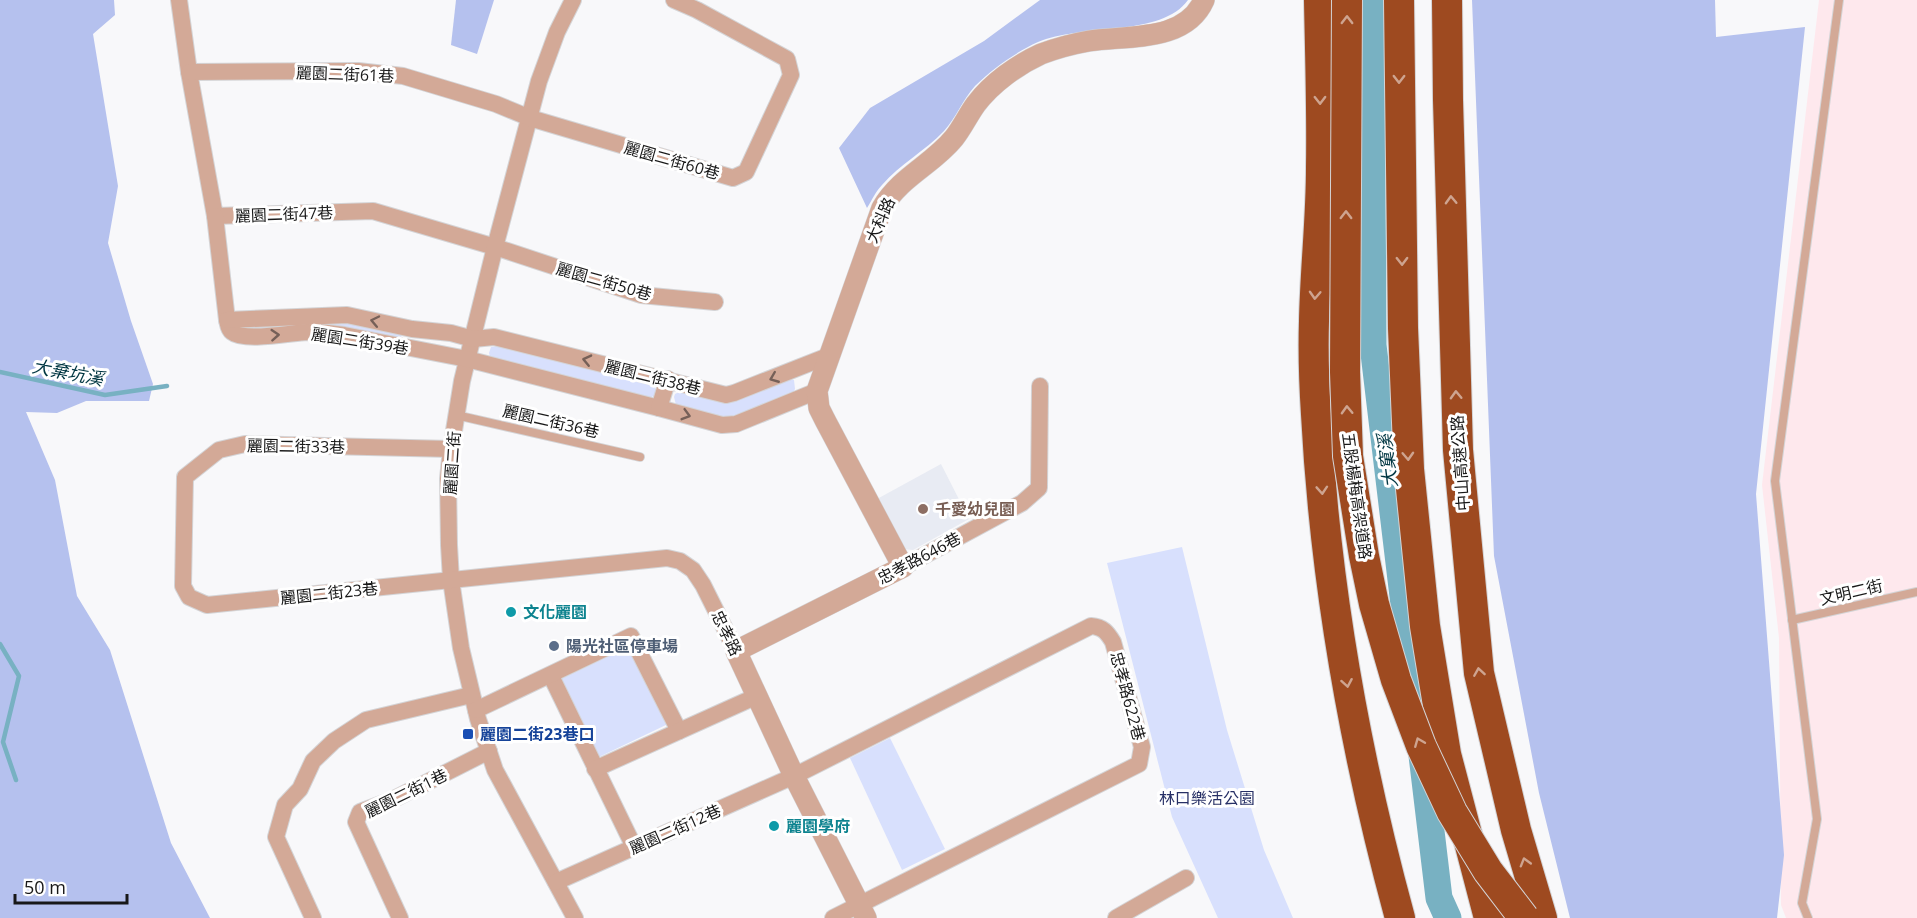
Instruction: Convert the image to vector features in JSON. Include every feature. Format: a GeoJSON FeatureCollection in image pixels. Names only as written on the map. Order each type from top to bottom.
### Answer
{"type":"FeatureCollection","features":[{"type":"Feature","properties":{"kind":"highway","name":"五股楊梅高架道路"},"geometry":{"type":"LineString","coordinates":[[1319,0],[1321,169],[1314,322],[1316,413],[1323,507],[1335,615],[1350,704],[1380,846],[1400,918]]}},
{"type":"Feature","properties":{"kind":"highway","name":"五股楊梅高架道路"},"geometry":{"type":"LineString","coordinates":[[1347,0],[1348,456],[1364,556],[1374,604],[1396,680],[1420,746],[1452,812],[1488,871],[1524,918]]}},
{"type":"Feature","properties":{"kind":"highway"},"geometry":{"type":"LineString","coordinates":[[1399,0],[1402,316],[1410,481],[1425,626],[1446,754],[1489,918]]}},
{"type":"Feature","properties":{"kind":"highway","name":"中山高速公路"},"geometry":{"type":"LineString","coordinates":[[1447,0],[1458,450],[1479,673],[1516,830],[1542,918]]}},
{"type":"Feature","properties":{"kind":"street","name":"麗園二街47巷"},"geometry":{"type":"LineString","coordinates":[[179,0],[189,72],[215,216],[373,211],[495,247]]}},
{"type":"Feature","properties":{"kind":"street","name":"麗園二街"},"geometry":{"type":"LineString","coordinates":[[573,0],[557,32],[546,62],[495,247],[467,359],[456,415],[448,479],[451,580],[461,648],[474,702],[495,770],[575,918]]}},
{"type":"Feature","properties":{"kind":"street","name":"麗園二街60巷"},"geometry":{"type":"LineString","coordinates":[[530,118],[733,178],[746,172],[791,75],[787,59],[674,0]]}},
{"type":"Feature","properties":{"kind":"street","name":"大科路"},"geometry":{"type":"LineString","coordinates":[[817,391],[882,208],[891,193],[954,138],[976,104],[994,84],[1038,55],[1062,46],[1169,31],[1188,20],[1204,0]]}},
{"type":"Feature","properties":{"kind":"street","name":"麗園二街61巷"},"geometry":{"type":"LineString","coordinates":[[189,72],[358,71],[403,76],[496,104],[530,118]]}},
{"type":"Feature","properties":{"kind":"street"},"geometry":{"type":"LineString","coordinates":[[215,216],[227,320]]}},
{"type":"Feature","properties":{"kind":"street","name":"麗園二街50巷"},"geometry":{"type":"LineString","coordinates":[[495,247],[640,295],[715,302]]}},
{"type":"Feature","properties":{"kind":"street","name":"麗園二街39巷"},"geometry":{"type":"LineString","coordinates":[[467,359],[324,332],[244,337],[233,334],[227,320],[347,315],[473,339]]}},
{"type":"Feature","properties":{"kind":"street"},"geometry":{"type":"LineString","coordinates":[[408,348],[412,329]]}},
{"type":"Feature","properties":{"kind":"street","name":"麗園二街38巷"},"geometry":{"type":"LineString","coordinates":[[473,339],[494,338],[719,393],[734,393],[828,356]]}},
{"type":"Feature","properties":{"kind":"street","name":"麗園二街38巷"},"geometry":{"type":"LineString","coordinates":[[467,359],[722,425],[736,424],[817,391]]}},
{"type":"Feature","properties":{"kind":"street"},"geometry":{"type":"LineString","coordinates":[[659,408],[668,379]]}},
{"type":"Feature","properties":{"kind":"street","name":"忠孝路646巷"},"geometry":{"type":"LineString","coordinates":[[736,651],[903,567],[1022,503],[1039,488],[1040,386]]}},
{"type":"Feature","properties":{"kind":"street"},"geometry":{"type":"LineString","coordinates":[[817,391],[819,408],[903,567]]}},
{"type":"Feature","properties":{"kind":"street","name":"麗園二街33巷"},"geometry":{"type":"LineString","coordinates":[[207,605],[189,597],[183,586],[184,477],[219,450],[245,444],[451,449]]}},
{"type":"Feature","properties":{"kind":"street","name":"忠孝路"},"geometry":{"type":"LineString","coordinates":[[451,580],[667,558],[680,561],[693,570],[736,651],[794,776],[863,911]]}},
{"type":"Feature","properties":{"kind":"street","name":"麗園二街23巷"},"geometry":{"type":"LineString","coordinates":[[207,605],[451,580]]}},
{"type":"Feature","properties":{"kind":"street","name":"忠孝路622巷"},"geometry":{"type":"LineString","coordinates":[[794,776],[1091,626],[1100,627],[1107,632],[1113,642],[1142,747],[1138,764],[863,911]]}},
{"type":"Feature","properties":{"kind":"street"},"geometry":{"type":"LineString","coordinates":[[313,918],[276,837],[285,804],[300,789],[313,760],[334,741],[366,720],[474,702],[551,676],[631,636],[679,731]]}},
{"type":"Feature","properties":{"kind":"street"},"geometry":{"type":"LineString","coordinates":[[551,676],[634,847]]}},
{"type":"Feature","properties":{"kind":"street"},"geometry":{"type":"LineString","coordinates":[[595,769],[757,696]]}},
{"type":"Feature","properties":{"kind":"street","name":"麗園二街1巷"},"geometry":{"type":"LineString","coordinates":[[400,918],[356,822],[360,812],[392,800],[489,752]]}},
{"type":"Feature","properties":{"kind":"street","name":"麗園二街12巷"},"geometry":{"type":"LineString","coordinates":[[556,882],[794,776]]}},
{"type":"Feature","properties":{"kind":"street"},"geometry":{"type":"LineString","coordinates":[[1116,918],[1186,878]]}},
{"type":"Feature","properties":{"kind":"street"},"geometry":{"type":"LineString","coordinates":[[832,918],[863,911]]}},
{"type":"Feature","properties":{"kind":"lane"},"geometry":{"type":"LineString","coordinates":[[1808,918],[1802,903],[1817,819],[1775,481],[1839,0]]}},
{"type":"Feature","properties":{"kind":"lane","name":"麗園二街36巷"},"geometry":{"type":"LineString","coordinates":[[456,415],[640,457]]}},
{"type":"Feature","properties":{"kind":"lane","name":"文明二街"},"geometry":{"type":"LineString","coordinates":[[1792,620],[1917,592]]}},
{"type":"Feature","properties":{"kind":"shaded area"},"geometry":{"type":"Polygon","coordinates":[[[0,0],[114,0],[115,15],[93,34],[118,186],[108,243],[131,321],[153,384],[149,401],[86,401],[57,413],[26,412],[55,480],[77,596],[110,650],[171,843],[210,918],[0,918],[0,0]]]}},
{"type":"Feature","properties":{"kind":"shaded area"},"geometry":{"type":"Polygon","coordinates":[[[456,0],[494,0],[477,54],[451,45],[456,0]]]}},
{"type":"Feature","properties":{"kind":"shaded area"},"geometry":{"type":"Polygon","coordinates":[[[1040,0],[1188,0],[1176,12],[1160,20],[1055,37],[1038,42],[1013,56],[975,86],[944,131],[889,177],[867,208],[839,148],[870,108],[984,41],[1040,0]]]}},
{"type":"Feature","properties":{"kind":"shaded area"},"geometry":{"type":"Polygon","coordinates":[[[1472,0],[1715,0],[1716,37],[1805,27],[1756,494],[1784,855],[1777,918],[1570,918],[1539,793],[1494,556],[1472,0]]]}},
{"type":"Feature","properties":{"kind":"shaded area"},"geometry":{"type":"Polygon","coordinates":[[[1819,0],[1917,0],[1917,918],[1786,918],[1781,905],[1779,638],[1762,485],[1819,0]]]}},
{"type":"Feature","properties":{"kind":"shaded area","name":"千愛幼兒園"},"geometry":{"type":"Polygon","coordinates":[[[941,464],[969,519],[913,550],[902,549],[877,499],[941,464]]]}},
{"type":"Feature","properties":{"kind":"green space"},"geometry":{"type":"Polygon","coordinates":[[[348,321],[399,333],[403,339],[248,332],[238,328],[348,321]]]}},
{"type":"Feature","properties":{"kind":"green space"},"geometry":{"type":"Polygon","coordinates":[[[497,346],[653,384],[656,390],[654,396],[647,399],[491,360],[489,353],[491,347],[497,346]]]}},
{"type":"Feature","properties":{"kind":"green space"},"geometry":{"type":"Polygon","coordinates":[[[785,379],[794,380],[795,389],[791,396],[736,418],[726,418],[676,405],[674,397],[683,390],[718,400],[785,379]]]}},
{"type":"Feature","properties":{"kind":"green space","name":"林口樂活公園"},"geometry":{"type":"Polygon","coordinates":[[[1182,547],[1227,730],[1264,850],[1293,918],[1218,918],[1172,817],[1107,563],[1182,547]]]}},
{"type":"Feature","properties":{"kind":"green space"},"geometry":{"type":"Polygon","coordinates":[[[630,646],[668,724],[599,757],[561,679],[630,646]]]}},
{"type":"Feature","properties":{"kind":"green space"},"geometry":{"type":"Polygon","coordinates":[[[890,738],[945,849],[902,870],[850,758],[890,738]]]}},
{"type":"Feature","properties":{"kind":"waterway","name":"大窠溪"},"geometry":{"type":"LineString","coordinates":[[1371,0],[1373,345],[1439,898],[1448,918]]}},
{"type":"Feature","properties":{"kind":"waterway","name":"大棄坑溪"},"geometry":{"type":"LineString","coordinates":[[0,372],[105,395],[167,386]]}},
{"type":"Feature","properties":{"kind":"waterway"},"geometry":{"type":"LineString","coordinates":[[0,644],[19,676],[3,742],[16,780]]}},
{"type":"Feature","properties":{"kind":"place","name":"千愛幼兒園"},"geometry":{"type":"Point","coordinates":[923,509]}},
{"type":"Feature","properties":{"kind":"place","name":"文化麗園"},"geometry":{"type":"Point","coordinates":[511,612]}},
{"type":"Feature","properties":{"kind":"place","name":"陽光社區停車場"},"geometry":{"type":"Point","coordinates":[554,646]}},
{"type":"Feature","properties":{"kind":"place","name":"麗園二街23巷口"},"geometry":{"type":"Point","coordinates":[468,734]}},
{"type":"Feature","properties":{"kind":"place","name":"麗園學府"},"geometry":{"type":"Point","coordinates":[774,826]}}]}
